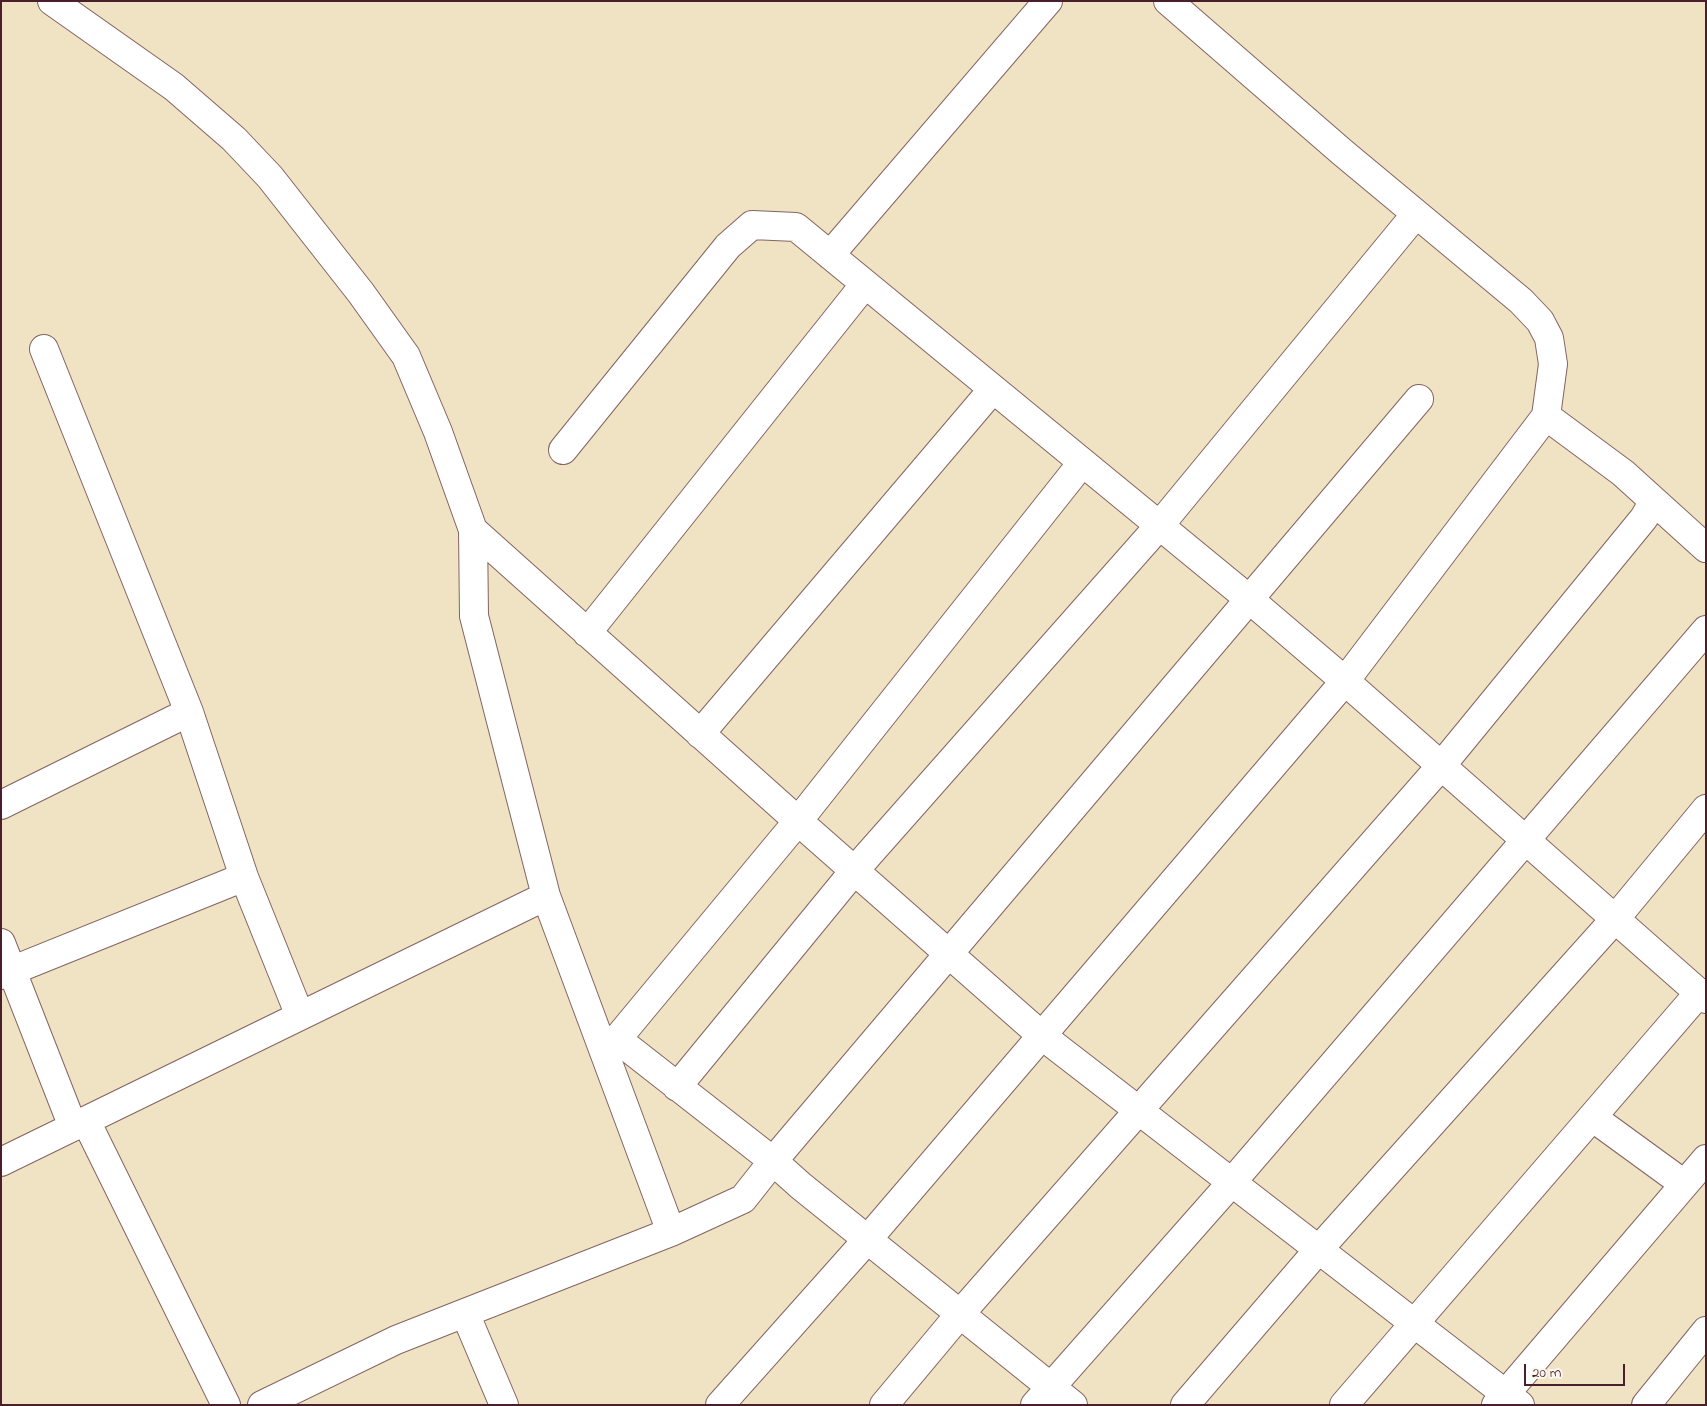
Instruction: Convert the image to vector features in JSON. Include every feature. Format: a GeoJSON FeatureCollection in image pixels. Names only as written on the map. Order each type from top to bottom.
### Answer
{"type":"FeatureCollection","features":[{"type":"Feature","properties":{"kind":"street"},"geometry":{"type":"LineString","coordinates":[[52,1],[174,87],[234,139],[270,177],[361,293],[406,356],[438,432],[473,530],[474,616],[546,896],[610,1045],[671,1232]]}},
{"type":"Feature","properties":{"kind":"street"},"geometry":{"type":"LineString","coordinates":[[830,255],[1048,1]]}},
{"type":"Feature","properties":{"kind":"street"},"geometry":{"type":"LineString","coordinates":[[720,1405],[867,1240],[1345,681],[1546,416],[1554,364],[1549,338],[1540,321],[1521,301],[1342,152],[1168,1]]}},
{"type":"Feature","properties":{"kind":"street"},"geometry":{"type":"LineString","coordinates":[[677,1087],[854,871],[1159,526],[1416,214]]}},
{"type":"Feature","properties":{"kind":"street"},"geometry":{"type":"LineString","coordinates":[[563,450],[728,246],[752,225],[796,228],[1249,599],[1345,681],[1702,996],[1592,1117],[1344,1405]]}},
{"type":"Feature","properties":{"kind":"street"},"geometry":{"type":"LineString","coordinates":[[587,633],[865,284]]}},
{"type":"Feature","properties":{"kind":"street"},"geometry":{"type":"LineString","coordinates":[[44,349],[189,712],[244,876],[300,1016]]}},
{"type":"Feature","properties":{"kind":"street"},"geometry":{"type":"LineString","coordinates":[[700,734],[992,389]]}},
{"type":"Feature","properties":{"kind":"street"},"geometry":{"type":"LineString","coordinates":[[262,1405],[290,1399],[396,1340],[671,1232],[743,1199],[948,953],[1419,399]]}},
{"type":"Feature","properties":{"kind":"street"},"geometry":{"type":"LineString","coordinates":[[1546,416],[1623,473],[1706,548]]}},
{"type":"Feature","properties":{"kind":"street"},"geometry":{"type":"LineString","coordinates":[[610,1045],[798,822],[1082,462]]}},
{"type":"Feature","properties":{"kind":"street"},"geometry":{"type":"LineString","coordinates":[[884,1405],[960,1314],[1441,766],[1644,518],[1653,502]]}},
{"type":"Feature","properties":{"kind":"street"},"geometry":{"type":"LineString","coordinates":[[473,530],[798,822],[1041,1035],[1414,1323],[1507,1401],[1706,1159]]}},
{"type":"Feature","properties":{"kind":"street"},"geometry":{"type":"LineString","coordinates":[[1042,1396],[1232,1182],[1706,630]]}},
{"type":"Feature","properties":{"kind":"street"},"geometry":{"type":"LineString","coordinates":[[1,805],[189,712]]}},
{"type":"Feature","properties":{"kind":"street"},"geometry":{"type":"LineString","coordinates":[[1185,1405],[1319,1249],[1615,919],[1706,809]]}},
{"type":"Feature","properties":{"kind":"street"},"geometry":{"type":"LineString","coordinates":[[7,973],[244,876]]}},
{"type":"Feature","properties":{"kind":"street"},"geometry":{"type":"LineString","coordinates":[[1,1162],[546,896]]}},
{"type":"Feature","properties":{"kind":"street"},"geometry":{"type":"LineString","coordinates":[[1,943],[7,973],[79,1124],[226,1405]]}},
{"type":"Feature","properties":{"kind":"street"},"geometry":{"type":"LineString","coordinates":[[610,1045],[677,1087],[773,1161],[867,1240],[960,1314],[1042,1396],[1073,1405]]}},
{"type":"Feature","properties":{"kind":"street"},"geometry":{"type":"LineString","coordinates":[[1592,1117],[1684,1184]]}},
{"type":"Feature","properties":{"kind":"street"},"geometry":{"type":"LineString","coordinates":[[465,1313],[504,1405]]}},
{"type":"Feature","properties":{"kind":"street"},"geometry":{"type":"LineString","coordinates":[[1646,1405],[1706,1331]]}}]}
